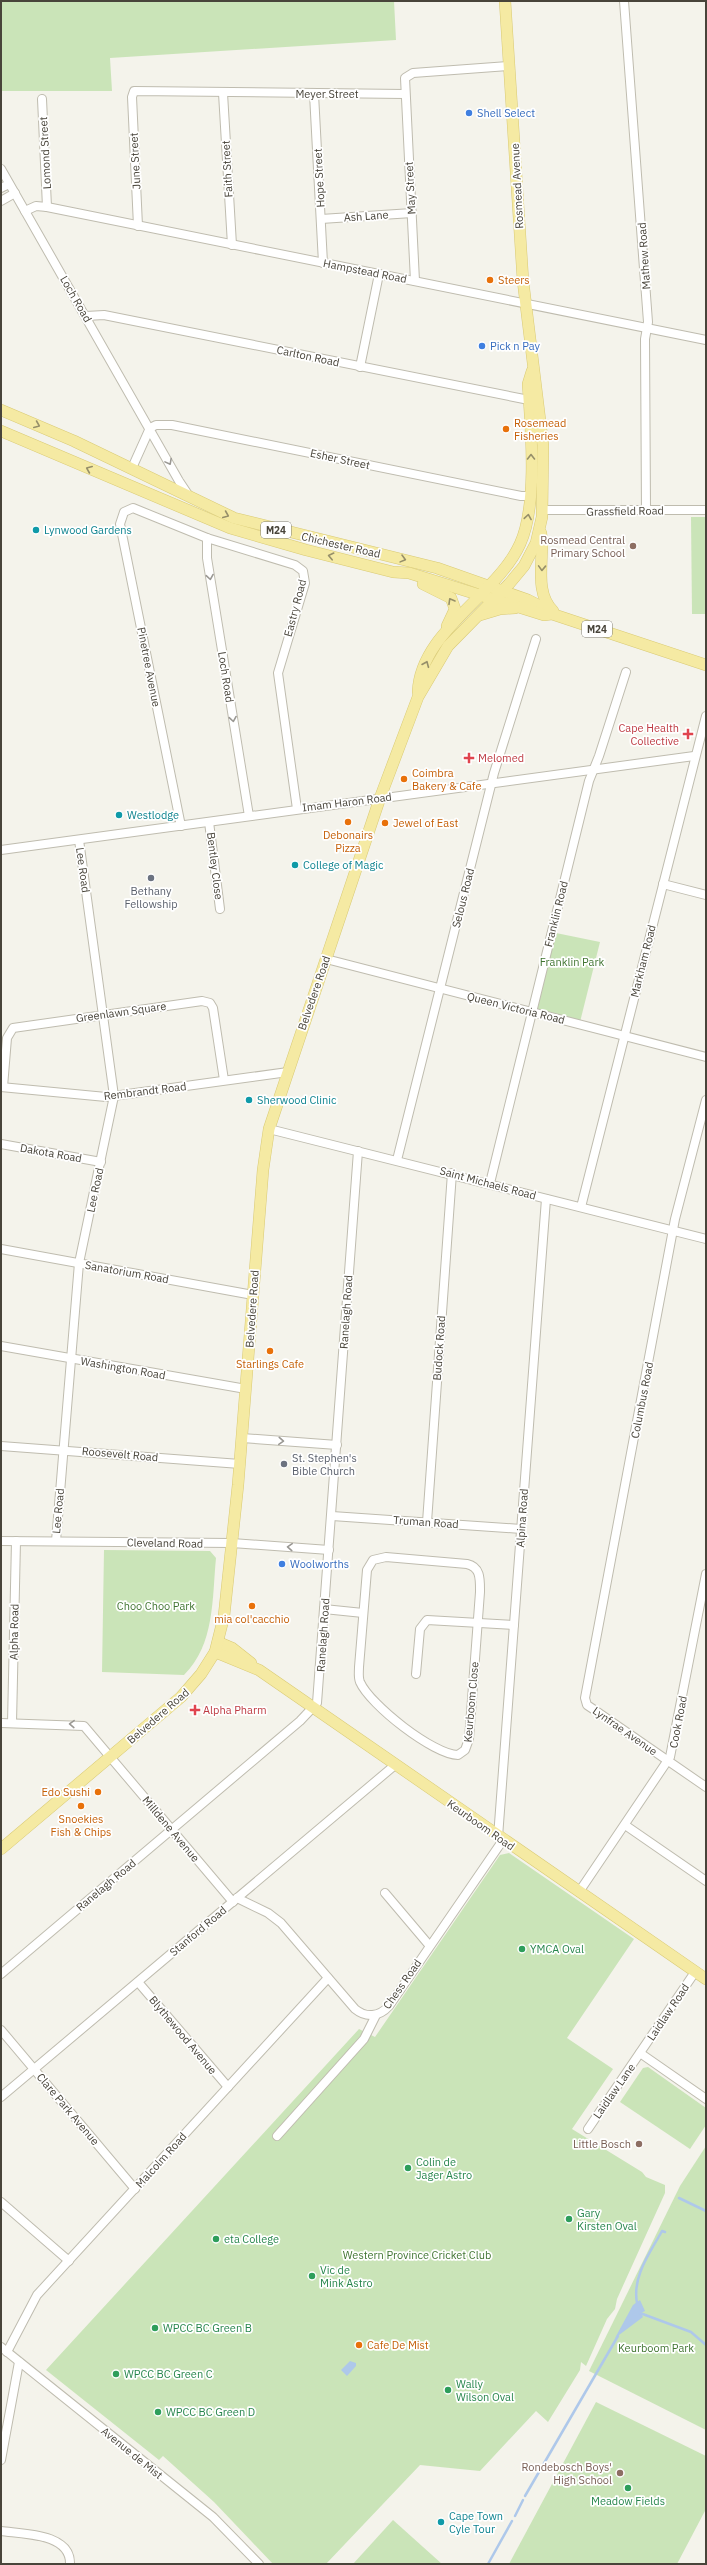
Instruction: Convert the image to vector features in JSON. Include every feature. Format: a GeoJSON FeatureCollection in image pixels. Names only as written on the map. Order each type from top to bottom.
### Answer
{"type":"FeatureCollection","features":[{"type":"Feature","properties":{"kind":"main road","name":"Rosmead Avenue"},"geometry":{"type":"LineString","coordinates":[[498,595],[524,566],[540,529],[543,510],[544,452],[537,384],[532,371],[525,304],[508,66],[505,1]]}},
{"type":"Feature","properties":{"kind":"main road","name":"Rosmead Avenue"},"geometry":{"type":"LineString","coordinates":[[489,586],[502,572],[520,544],[528,520],[530,496],[528,384],[532,371]]}},
{"type":"Feature","properties":{"kind":"main road","name":"Chichester Road"},"geometry":{"type":"LineString","coordinates":[[1,410],[132,468],[191,498],[246,522],[404,559],[489,586],[498,595],[544,615],[556,616],[706,665]]}},
{"type":"Feature","properties":{"kind":"main road","name":"Chichester Road"},"geometry":{"type":"LineString","coordinates":[[1,431],[230,528],[393,572],[409,573],[481,595],[498,595],[542,606],[556,616]]}},
{"type":"Feature","properties":{"kind":"main road"},"geometry":{"type":"LineString","coordinates":[[530,496],[538,486],[544,452]]}},
{"type":"Feature","properties":{"kind":"main road"},"geometry":{"type":"LineString","coordinates":[[540,529],[543,593],[556,616]]}},
{"type":"Feature","properties":{"kind":"main road"},"geometry":{"type":"LineString","coordinates":[[393,572],[442,591],[451,598],[455,609],[443,636]]}},
{"type":"Feature","properties":{"kind":"main road","name":"Belvedere Road"},"geometry":{"type":"LineString","coordinates":[[1,1849],[187,1691],[216,1647],[224,1616],[232,1543],[240,1464],[262,1170],[269,1129],[380,798],[418,697],[423,672],[434,649],[443,636],[489,586]]}},
{"type":"Feature","properties":{"kind":"main road","name":"Belvedere Road"},"geometry":{"type":"LineString","coordinates":[[418,697],[448,646],[498,595]]}},
{"type":"Feature","properties":{"kind":"main road"},"geometry":{"type":"LineString","coordinates":[[475,617],[500,609],[530,610]]}},
{"type":"Feature","properties":{"kind":"main road","name":"Keurboom Road"},"geometry":{"type":"LineString","coordinates":[[216,1647],[257,1669],[706,1979]]}},
{"type":"Feature","properties":{"kind":"street","name":"Mathew Road"},"geometry":{"type":"LineString","coordinates":[[624,1],[648,316],[646,328],[646,510]]}},
{"type":"Feature","properties":{"kind":"street"},"geometry":{"type":"LineString","coordinates":[[405,94],[404,81],[409,74],[508,66]]}},
{"type":"Feature","properties":{"kind":"street","name":"Meyer Street"},"geometry":{"type":"LineString","coordinates":[[132,97],[132,92],[136,90],[223,93],[405,94]]}},
{"type":"Feature","properties":{"kind":"street","name":"Faith Street"},"geometry":{"type":"LineString","coordinates":[[223,93],[232,245]]}},
{"type":"Feature","properties":{"kind":"street","name":"Hope Street"},"geometry":{"type":"LineString","coordinates":[[314,94],[324,263]]}},
{"type":"Feature","properties":{"kind":"street","name":"May Street"},"geometry":{"type":"LineString","coordinates":[[405,94],[415,281]]}},
{"type":"Feature","properties":{"kind":"street","name":"June Street"},"geometry":{"type":"LineString","coordinates":[[132,97],[138,226]]}},
{"type":"Feature","properties":{"kind":"street","name":"Lomond Street"},"geometry":{"type":"LineString","coordinates":[[42,99],[47,207]]}},
{"type":"Feature","properties":{"kind":"street","name":"Loch Road"},"geometry":{"type":"LineString","coordinates":[[1,169],[26,210],[179,481],[191,498]]}},
{"type":"Feature","properties":{"kind":"street"},"geometry":{"type":"LineString","coordinates":[[1,188],[10,184]]}},
{"type":"Feature","properties":{"kind":"street"},"geometry":{"type":"LineString","coordinates":[[1,202],[15,193]]}},
{"type":"Feature","properties":{"kind":"street","name":"Hampstead Road"},"geometry":{"type":"LineString","coordinates":[[26,210],[36,206],[47,207],[706,340]]}},
{"type":"Feature","properties":{"kind":"street","name":"Ash Lane"},"geometry":{"type":"LineString","coordinates":[[321,219],[412,213]]}},
{"type":"Feature","properties":{"kind":"street"},"geometry":{"type":"LineString","coordinates":[[360,367],[379,274]]}},
{"type":"Feature","properties":{"kind":"street","name":"Carlton Road"},"geometry":{"type":"LineString","coordinates":[[86,316],[104,315],[529,400]]}},
{"type":"Feature","properties":{"kind":"street","name":"Esher Street"},"geometry":{"type":"LineString","coordinates":[[150,428],[156,425],[172,425],[521,496],[530,496]]}},
{"type":"Feature","properties":{"kind":"street"},"geometry":{"type":"LineString","coordinates":[[132,468],[150,428]]}},
{"type":"Feature","properties":{"kind":"street","name":"Eastry Road"},"geometry":{"type":"LineString","coordinates":[[126,510],[133,508],[143,510],[207,538],[295,565],[300,568],[304,575],[304,583],[278,673],[297,809]]}},
{"type":"Feature","properties":{"kind":"street","name":"Pinetree Avenue"},"geometry":{"type":"LineString","coordinates":[[126,510],[121,516],[120,524],[181,826]]}},
{"type":"Feature","properties":{"kind":"street","name":"Grassfield Road"},"geometry":{"type":"LineString","coordinates":[[543,510],[706,510]]}},
{"type":"Feature","properties":{"kind":"street","name":"Loch Road"},"geometry":{"type":"LineString","coordinates":[[207,538],[207,558],[249,816]]}},
{"type":"Feature","properties":{"kind":"street","name":"Selous Road"},"geometry":{"type":"LineString","coordinates":[[397,1160],[492,783],[536,639]]}},
{"type":"Feature","properties":{"kind":"street","name":"Franklin Road"},"geometry":{"type":"LineString","coordinates":[[490,1183],[589,781],[626,672]]}},
{"type":"Feature","properties":{"kind":"street","name":"Markham Road"},"geometry":{"type":"LineString","coordinates":[[581,1207],[694,756],[706,716]]}},
{"type":"Feature","properties":{"kind":"street","name":"Imam Haron Road"},"geometry":{"type":"LineString","coordinates":[[1,850],[594,768],[694,756]]}},
{"type":"Feature","properties":{"kind":"street","name":"Bentley Close"},"geometry":{"type":"LineString","coordinates":[[209,822],[220,910]]}},
{"type":"Feature","properties":{"kind":"street","name":"Lee Road"},"geometry":{"type":"LineString","coordinates":[[56,1541],[79,1263],[114,1096],[79,840]]}},
{"type":"Feature","properties":{"kind":"street"},"geometry":{"type":"LineString","coordinates":[[663,884],[706,895]]}},
{"type":"Feature","properties":{"kind":"street","name":"Queen Victoria Road"},"geometry":{"type":"LineString","coordinates":[[326,959],[706,1057]]}},
{"type":"Feature","properties":{"kind":"street","name":"Greenlawn Square"},"geometry":{"type":"LineString","coordinates":[[2,1087],[6,1038],[13,1028],[202,1001],[210,1003],[213,1008],[224,1080]]}},
{"type":"Feature","properties":{"kind":"street","name":"Rembrandt Road"},"geometry":{"type":"LineString","coordinates":[[2,1087],[114,1096],[288,1072]]}},
{"type":"Feature","properties":{"kind":"street","name":"Columbus Road"},"geometry":{"type":"LineString","coordinates":[[585,1701],[674,1231],[706,1100]]}},
{"type":"Feature","properties":{"kind":"street","name":"Saint Michaels Road"},"geometry":{"type":"LineString","coordinates":[[269,1129],[452,1173],[706,1239]]}},
{"type":"Feature","properties":{"kind":"street","name":"Dakota Road"},"geometry":{"type":"LineString","coordinates":[[1,1144],[101,1162]]}},
{"type":"Feature","properties":{"kind":"street","name":"Ranelagh Road"},"geometry":{"type":"LineString","coordinates":[[1,1974],[314,1708],[317,1703],[358,1151]]}},
{"type":"Feature","properties":{"kind":"street","name":"Budock Road"},"geometry":{"type":"LineString","coordinates":[[427,1522],[452,1173]]}},
{"type":"Feature","properties":{"kind":"street","name":"Alpina Road"},"geometry":{"type":"LineString","coordinates":[[501,1838],[514,1625],[546,1198]]}},
{"type":"Feature","properties":{"kind":"street","name":"Sanatorium Road"},"geometry":{"type":"LineString","coordinates":[[1,1249],[253,1295]]}},
{"type":"Feature","properties":{"kind":"street","name":"Washington Road"},"geometry":{"type":"LineString","coordinates":[[1,1346],[246,1389]]}},
{"type":"Feature","properties":{"kind":"street"},"geometry":{"type":"LineString","coordinates":[[242,1438],[337,1445]]}},
{"type":"Feature","properties":{"kind":"street","name":"Roosevelt Road"},"geometry":{"type":"LineString","coordinates":[[1,1446],[63,1449],[240,1464]]}},
{"type":"Feature","properties":{"kind":"street","name":"Truman Road"},"geometry":{"type":"LineString","coordinates":[[332,1516],[521,1529]]}},
{"type":"Feature","properties":{"kind":"street","name":"Cleveland Road"},"geometry":{"type":"LineString","coordinates":[[1,1541],[232,1543],[329,1550]]}},
{"type":"Feature","properties":{"kind":"street","name":"Alpha Road"},"geometry":{"type":"LineString","coordinates":[[12,1723],[16,1541]]}},
{"type":"Feature","properties":{"kind":"street","name":"Keurboom Close"},"geometry":{"type":"LineString","coordinates":[[386,1557],[467,1564],[476,1569],[480,1578],[477,1622],[467,1746],[462,1753],[451,1755],[443,1752],[391,1717],[367,1694],[359,1676],[363,1615],[367,1570],[373,1560],[386,1557]]}},
{"type":"Feature","properties":{"kind":"street","name":"Cook Road"},"geometry":{"type":"LineString","coordinates":[[579,1892],[668,1761],[672,1752],[702,1614],[706,1574]]}},
{"type":"Feature","properties":{"kind":"street"},"geometry":{"type":"LineString","coordinates":[[324,1612],[363,1615]]}},
{"type":"Feature","properties":{"kind":"street"},"geometry":{"type":"LineString","coordinates":[[416,1674],[420,1629],[425,1621],[430,1619],[514,1625]]}},
{"type":"Feature","properties":{"kind":"street","name":"Lynfrae Avenue"},"geometry":{"type":"LineString","coordinates":[[585,1701],[593,1709],[706,1787]]}},
{"type":"Feature","properties":{"kind":"street","name":"Milldene Avenue"},"geometry":{"type":"LineString","coordinates":[[1,1723],[82,1725],[171,1830],[235,1900],[268,1913],[281,1923],[358,2011],[369,2015],[376,2015]]}},
{"type":"Feature","properties":{"kind":"street","name":"Stanford Road"},"geometry":{"type":"LineString","coordinates":[[1,2097],[395,1765]]}},
{"type":"Feature","properties":{"kind":"street"},"geometry":{"type":"LineString","coordinates":[[625,1825],[706,1881]]}},
{"type":"Feature","properties":{"kind":"street","name":"Chess Road"},"geometry":{"type":"LineString","coordinates":[[276,2136],[364,2039],[376,2015],[389,2006],[501,1838]]}},
{"type":"Feature","properties":{"kind":"street"},"geometry":{"type":"LineString","coordinates":[[385,1893],[429,1946]]}},
{"type":"Feature","properties":{"kind":"street","name":"Laidlaw Road"},"geometry":{"type":"LineString","coordinates":[[640,2053],[695,1972]]}},
{"type":"Feature","properties":{"kind":"street","name":"Malcolm Road"},"geometry":{"type":"LineString","coordinates":[[4,2349],[31,2303],[328,1978]]}},
{"type":"Feature","properties":{"kind":"street","name":"Blythewood Avenue"},"geometry":{"type":"LineString","coordinates":[[138,1982],[228,2087]]}},
{"type":"Feature","properties":{"kind":"street","name":"Clare Park Avenue"},"geometry":{"type":"LineString","coordinates":[[1,2030],[135,2189]]}},
{"type":"Feature","properties":{"kind":"street"},"geometry":{"type":"LineString","coordinates":[[640,2053],[706,2099]]}},
{"type":"Feature","properties":{"kind":"street","name":"Laidlaw Lane"},"geometry":{"type":"LineString","coordinates":[[588,2129],[640,2053]]}},
{"type":"Feature","properties":{"kind":"street"},"geometry":{"type":"LineString","coordinates":[[1,2202],[68,2261]]}},
{"type":"Feature","properties":{"kind":"street","name":"Avenue de Mist"},"geometry":{"type":"LineString","coordinates":[[4,2349],[222,2525],[258,2564]]}},
{"type":"Feature","properties":{"kind":"street"},"geometry":{"type":"LineString","coordinates":[[1,2460],[19,2362]]}},
{"type":"Feature","properties":{"kind":"street"},"geometry":{"type":"LineString","coordinates":[[1,2531],[48,2539],[59,2543],[69,2553],[70,2564]]}},
{"type":"Feature","properties":{"kind":"green space"},"geometry":{"type":"Polygon","coordinates":[[[1,1],[394,1],[396,40],[110,58],[112,91],[1,91],[1,1]]]}},
{"type":"Feature","properties":{"kind":"green space"},"geometry":{"type":"Polygon","coordinates":[[[691,517],[706,517],[706,614],[692,614],[691,517]]]}},
{"type":"Feature","properties":{"kind":"green space","name":"Franklin Park"},"geometry":{"type":"Polygon","coordinates":[[[556,933],[600,942],[580,1022],[537,1011],[556,933]]]}},
{"type":"Feature","properties":{"kind":"green space","name":"Choo Choo Park"},"geometry":{"type":"Polygon","coordinates":[[[104,1550],[210,1551],[216,1558],[212,1605],[207,1635],[202,1649],[194,1663],[184,1675],[102,1672],[104,1550]]]}},
{"type":"Feature","properties":{"kind":"green space","name":"Western Province Cricket Club"},"geometry":{"type":"Polygon","coordinates":[[[509,1853],[634,1939],[567,2038],[613,2069],[572,2129],[642,2172],[646,2177],[665,2185],[665,2193],[617,2299],[615,2309],[607,2319],[586,2366],[581,2362],[580,2370],[548,2422],[536,2411],[480,2471],[420,2465],[326,2564],[273,2564],[214,2502],[163,2456],[159,2460],[46,2370],[359,2029],[375,2037],[500,1855],[509,1853]]]}},
{"type":"Feature","properties":{"kind":"green space"},"geometry":{"type":"Polygon","coordinates":[[[648,2067],[706,2108],[706,2125],[690,2149],[620,2102],[643,2068],[648,2067]]]}},
{"type":"Feature","properties":{"kind":"green space","name":"Keurboom Park"},"geometry":{"type":"Polygon","coordinates":[[[706,2146],[706,2430],[589,2371],[680,2186],[706,2146]]]}},
{"type":"Feature","properties":{"kind":"green space","name":"Meadow Fields"},"geometry":{"type":"Polygon","coordinates":[[[596,2402],[706,2456],[706,2509],[677,2564],[509,2564],[596,2402]]]}},
{"type":"Feature","properties":{"kind":"green space"},"geometry":{"type":"Polygon","coordinates":[[[393,2520],[442,2564],[353,2564],[393,2520]]]}},
{"type":"Feature","properties":{"kind":"water"},"geometry":{"type":"Polygon","coordinates":[[[640,2300],[645,2311],[641,2313],[643,2317],[615,2338],[633,2305],[640,2300]]]}},
{"type":"Feature","properties":{"kind":"water"},"geometry":{"type":"Polygon","coordinates":[[[350,2361],[356,2363],[356,2366],[347,2376],[341,2370],[350,2361]]]}},
{"type":"Feature","properties":{"kind":"waterway"},"geometry":{"type":"LineString","coordinates":[[679,2198],[706,2211]]}},
{"type":"Feature","properties":{"kind":"waterway"},"geometry":{"type":"LineString","coordinates":[[637,2303],[637,2283],[643,2265],[662,2231],[665,2232]]}},
{"type":"Feature","properties":{"kind":"waterway"},"geometry":{"type":"LineString","coordinates":[[640,2311],[640,2313],[691,2332],[706,2345]]}},
{"type":"Feature","properties":{"kind":"waterway"},"geometry":{"type":"LineString","coordinates":[[525,2496],[618,2336]]}},
{"type":"Feature","properties":{"kind":"waterway"},"geometry":{"type":"LineString","coordinates":[[515,2516],[523,2500]]}},
{"type":"Feature","properties":{"kind":"waterway"},"geometry":{"type":"LineString","coordinates":[[488,2564],[512,2521]]}},
{"type":"Feature","properties":{"kind":"place","name":"Shell Select"},"geometry":{"type":"Point","coordinates":[469,113]}},
{"type":"Feature","properties":{"kind":"place","name":"Steers"},"geometry":{"type":"Point","coordinates":[490,280]}},
{"type":"Feature","properties":{"kind":"place","name":"Pick n Pay"},"geometry":{"type":"Point","coordinates":[482,346]}},
{"type":"Feature","properties":{"kind":"place","name":"Rosemead Fisheries"},"geometry":{"type":"Point","coordinates":[506,429]}},
{"type":"Feature","properties":{"kind":"place","name":"Lynwood Gardens"},"geometry":{"type":"Point","coordinates":[36,530]}},
{"type":"Feature","properties":{"kind":"place","name":"Rosmead Central Primary School"},"geometry":{"type":"Point","coordinates":[633,546]}},
{"type":"Feature","properties":{"kind":"place","name":"Cape Health Collective"},"geometry":{"type":"Point","coordinates":[688,734]}},
{"type":"Feature","properties":{"kind":"place","name":"Melomed"},"geometry":{"type":"Point","coordinates":[469,758]}},
{"type":"Feature","properties":{"kind":"place","name":"Coimbra Bakery & Cafe"},"geometry":{"type":"Point","coordinates":[404,779]}},
{"type":"Feature","properties":{"kind":"place","name":"Westlodge"},"geometry":{"type":"Point","coordinates":[119,815]}},
{"type":"Feature","properties":{"kind":"place","name":"Debonairs Pizza"},"geometry":{"type":"Point","coordinates":[348,822]}},
{"type":"Feature","properties":{"kind":"place","name":"Jewel of East"},"geometry":{"type":"Point","coordinates":[385,823]}},
{"type":"Feature","properties":{"kind":"place","name":"College of Magic"},"geometry":{"type":"Point","coordinates":[295,865]}},
{"type":"Feature","properties":{"kind":"place","name":"Bethany Fellowship"},"geometry":{"type":"Point","coordinates":[151,878]}},
{"type":"Feature","properties":{"kind":"place","name":"Sherwood Clinic"},"geometry":{"type":"Point","coordinates":[249,1100]}},
{"type":"Feature","properties":{"kind":"place","name":"Starlings Cafe"},"geometry":{"type":"Point","coordinates":[270,1351]}},
{"type":"Feature","properties":{"kind":"place","name":"St. Stephen's Bible Church"},"geometry":{"type":"Point","coordinates":[284,1464]}},
{"type":"Feature","properties":{"kind":"place","name":"Woolworths"},"geometry":{"type":"Point","coordinates":[282,1564]}},
{"type":"Feature","properties":{"kind":"place","name":"mia col'cacchio"},"geometry":{"type":"Point","coordinates":[252,1606]}},
{"type":"Feature","properties":{"kind":"place","name":"Alpha Pharm"},"geometry":{"type":"Point","coordinates":[195,1710]}},
{"type":"Feature","properties":{"kind":"place","name":"Edo Sushi"},"geometry":{"type":"Point","coordinates":[98,1792]}},
{"type":"Feature","properties":{"kind":"place","name":"Snoekies Fish & Chips"},"geometry":{"type":"Point","coordinates":[81,1806]}},
{"type":"Feature","properties":{"kind":"place","name":"YMCA Oval"},"geometry":{"type":"Point","coordinates":[522,1949]}},
{"type":"Feature","properties":{"kind":"place","name":"Little Bosch"},"geometry":{"type":"Point","coordinates":[639,2144]}},
{"type":"Feature","properties":{"kind":"place","name":"Colin de Jager Astro"},"geometry":{"type":"Point","coordinates":[408,2168]}},
{"type":"Feature","properties":{"kind":"place","name":"Gary Kirsten Oval"},"geometry":{"type":"Point","coordinates":[569,2219]}},
{"type":"Feature","properties":{"kind":"place","name":"eta College"},"geometry":{"type":"Point","coordinates":[216,2239]}},
{"type":"Feature","properties":{"kind":"place","name":"Vic de Mink Astro"},"geometry":{"type":"Point","coordinates":[312,2276]}},
{"type":"Feature","properties":{"kind":"place","name":"WPCC BC Green B"},"geometry":{"type":"Point","coordinates":[155,2328]}},
{"type":"Feature","properties":{"kind":"place","name":"Cafe De Mist"},"geometry":{"type":"Point","coordinates":[359,2345]}},
{"type":"Feature","properties":{"kind":"place","name":"WPCC BC Green C"},"geometry":{"type":"Point","coordinates":[116,2374]}},
{"type":"Feature","properties":{"kind":"place","name":"Wally Wilson Oval"},"geometry":{"type":"Point","coordinates":[448,2390]}},
{"type":"Feature","properties":{"kind":"place","name":"WPCC BC Green D"},"geometry":{"type":"Point","coordinates":[158,2412]}},
{"type":"Feature","properties":{"kind":"place","name":"Rondebosch Boys' High School"},"geometry":{"type":"Point","coordinates":[620,2473]}},
{"type":"Feature","properties":{"kind":"place","name":"Meadow Fields"},"geometry":{"type":"Point","coordinates":[628,2488]}},
{"type":"Feature","properties":{"kind":"place","name":"Cape Town Cyle Tour"},"geometry":{"type":"Point","coordinates":[441,2522]}}]}
